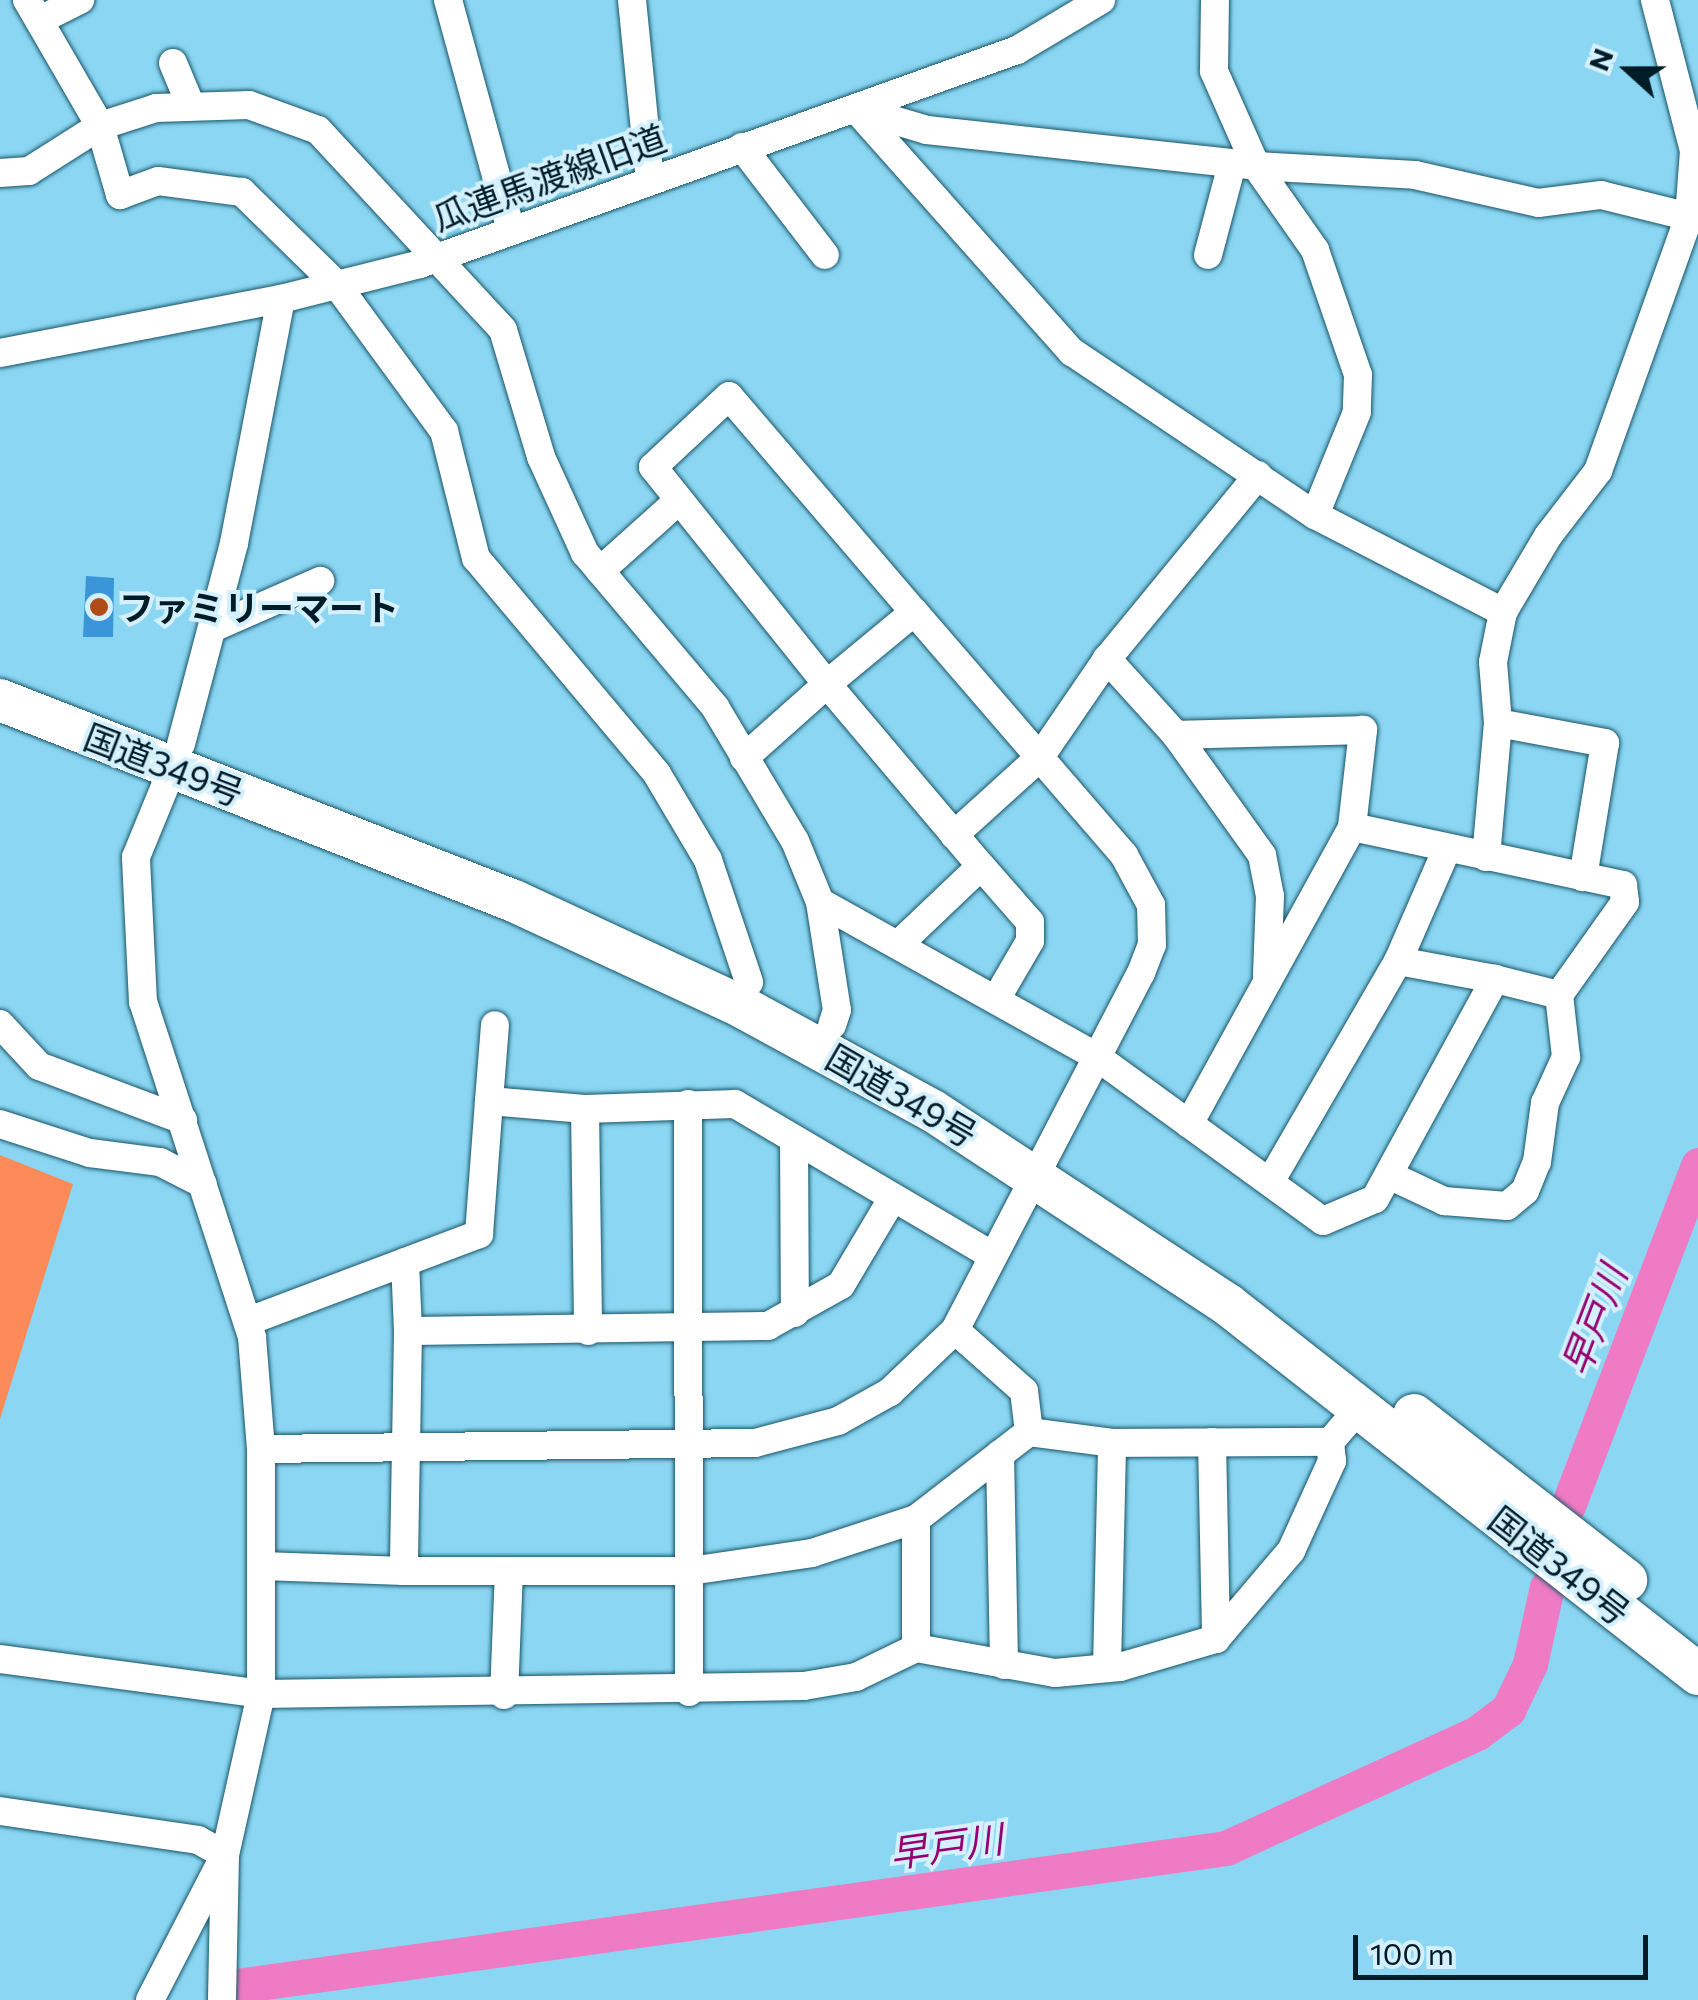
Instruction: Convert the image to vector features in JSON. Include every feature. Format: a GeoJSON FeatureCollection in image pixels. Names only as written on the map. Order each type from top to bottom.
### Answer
{"type":"FeatureCollection","features":[{"type":"Feature","properties":{"kind":"highway","name":"国道349号"},"geometry":{"type":"LineString","coordinates":[[0,673],[177,755],[650,962],[1041,1162],[1360,1406],[1698,1674]]}},
{"type":"Feature","properties":{"kind":"highway","name":"国道349号"},"geometry":{"type":"LineString","coordinates":[[0,700],[177,755],[518,875],[832,1025],[1041,1162],[1241,1283],[1517,1490],[1698,1639]]}},
{"type":"Feature","properties":{"kind":"street"},"geometry":{"type":"LineString","coordinates":[[80,0],[34,10],[100,126],[120,194],[158,180],[242,192],[337,285],[444,432],[476,558],[657,774],[708,860],[748,982]]}},
{"type":"Feature","properties":{"kind":"street"},"geometry":{"type":"LineString","coordinates":[[448,0],[511,231]]}},
{"type":"Feature","properties":{"kind":"street"},"geometry":{"type":"LineString","coordinates":[[632,0],[650,180]]}},
{"type":"Feature","properties":{"kind":"street","name":"瓜連馬渡線旧道"},"geometry":{"type":"LineString","coordinates":[[0,353],[281,299],[434,259],[1017,50],[1101,0]]}},
{"type":"Feature","properties":{"kind":"street"},"geometry":{"type":"LineString","coordinates":[[1215,0],[1214,71],[1244,165],[1315,250],[1358,374],[1357,412],[1315,515]]}},
{"type":"Feature","properties":{"kind":"street"},"geometry":{"type":"LineString","coordinates":[[1486,857],[1498,723],[1493,662],[1504,612],[1548,536],[1598,472],[1693,218],[1694,151],[1655,0]]}},
{"type":"Feature","properties":{"kind":"street"},"geometry":{"type":"LineString","coordinates":[[173,63],[191,106]]}},
{"type":"Feature","properties":{"kind":"street"},"geometry":{"type":"LineString","coordinates":[[0,172],[29,171],[100,126],[156,108],[249,105],[318,130],[503,330],[541,457],[585,553],[715,707],[795,841],[820,902],[836,1010],[832,1025]]}},
{"type":"Feature","properties":{"kind":"street"},"geometry":{"type":"LineString","coordinates":[[854,108],[927,130],[1244,165],[1415,175],[1538,204],[1601,195],[1693,218]]}},
{"type":"Feature","properties":{"kind":"street"},"geometry":{"type":"LineString","coordinates":[[854,108],[1072,352],[1132,397],[1258,474],[1315,515],[1504,612]]}},
{"type":"Feature","properties":{"kind":"street"},"geometry":{"type":"LineString","coordinates":[[742,148],[825,255]]}},
{"type":"Feature","properties":{"kind":"street"},"geometry":{"type":"LineString","coordinates":[[1208,255],[1244,165]]}},
{"type":"Feature","properties":{"kind":"street"},"geometry":{"type":"LineString","coordinates":[[222,2000],[225,1855],[261,1694],[261,1449],[249,1321],[143,1002],[136,857],[177,755],[215,627],[281,299]]}},
{"type":"Feature","properties":{"kind":"street"},"geometry":{"type":"LineString","coordinates":[[261,1449],[754,1442],[838,1421],[890,1392],[955,1330],[1152,946],[1151,904],[1124,855],[728,396],[653,467],[827,684],[1030,922],[1030,942],[998,996]]}},
{"type":"Feature","properties":{"kind":"street"},"geometry":{"type":"LineString","coordinates":[[954,835],[1040,757],[1107,659],[1258,474]]}},
{"type":"Feature","properties":{"kind":"street"},"geometry":{"type":"LineString","coordinates":[[600,571],[679,500]]}},
{"type":"Feature","properties":{"kind":"street"},"geometry":{"type":"LineString","coordinates":[[215,627],[320,581]]}},
{"type":"Feature","properties":{"kind":"street"},"geometry":{"type":"LineString","coordinates":[[744,758],[914,612]]}},
{"type":"Feature","properties":{"kind":"street"},"geometry":{"type":"LineString","coordinates":[[1107,659],[1176,735],[1262,856],[1270,896],[1267,982]]}},
{"type":"Feature","properties":{"kind":"street"},"geometry":{"type":"LineString","coordinates":[[1498,723],[1605,743],[1583,877]]}},
{"type":"Feature","properties":{"kind":"street"},"geometry":{"type":"LineString","coordinates":[[1176,735],[1363,730],[1352,828],[1189,1124]]}},
{"type":"Feature","properties":{"kind":"street"},"geometry":{"type":"LineString","coordinates":[[1352,828],[1623,885],[1625,902],[1559,995],[1566,1057],[1545,1103],[1537,1162],[1525,1192],[1507,1206],[1444,1201],[1391,1176]]}},
{"type":"Feature","properties":{"kind":"street"},"geometry":{"type":"LineString","coordinates":[[1270,1182],[1398,961],[1447,849]]}},
{"type":"Feature","properties":{"kind":"street"},"geometry":{"type":"LineString","coordinates":[[899,944],[981,866]]}},
{"type":"Feature","properties":{"kind":"street"},"geometry":{"type":"LineString","coordinates":[[1270,896],[1310,904]]}},
{"type":"Feature","properties":{"kind":"street"},"geometry":{"type":"LineString","coordinates":[[820,902],[998,996],[1097,1057],[1323,1221],[1375,1198],[1391,1176],[1495,979]]}},
{"type":"Feature","properties":{"kind":"street"},"geometry":{"type":"LineString","coordinates":[[1398,961],[1559,995]]}},
{"type":"Feature","properties":{"kind":"street"},"geometry":{"type":"LineString","coordinates":[[0,1024],[38,1066],[183,1120]]}},
{"type":"Feature","properties":{"kind":"street"},"geometry":{"type":"LineString","coordinates":[[249,1321],[479,1234],[494,1025]]}},
{"type":"Feature","properties":{"kind":"street"},"geometry":{"type":"LineString","coordinates":[[489,1101],[585,1108],[736,1104],[993,1256]]}},
{"type":"Feature","properties":{"kind":"street"},"geometry":{"type":"LineString","coordinates":[[688,1104],[690,1692]]}},
{"type":"Feature","properties":{"kind":"street"},"geometry":{"type":"LineString","coordinates":[[585,1108],[588,1332]]}},
{"type":"Feature","properties":{"kind":"street"},"geometry":{"type":"LineString","coordinates":[[0,1124],[90,1153],[160,1162],[202,1184]]}},
{"type":"Feature","properties":{"kind":"street"},"geometry":{"type":"LineString","coordinates":[[794,1140],[796,1313]]}},
{"type":"Feature","properties":{"kind":"street"},"geometry":{"type":"LineString","coordinates":[[408,1331],[690,1332],[768,1326],[841,1285],[892,1199]]}},
{"type":"Feature","properties":{"kind":"street"},"geometry":{"type":"LineString","coordinates":[[404,1262],[410,1448],[404,1571]]}},
{"type":"Feature","properties":{"kind":"street"},"geometry":{"type":"LineString","coordinates":[[955,1330],[1024,1391],[1028,1432]]}},
{"type":"Feature","properties":{"kind":"street"},"geometry":{"type":"LineString","coordinates":[[0,1659],[261,1694],[690,1692],[856,1677],[916,1648],[1055,1673],[1107,1668],[1216,1640],[1291,1551],[1332,1461],[1330,1442],[1360,1406]]}},
{"type":"Feature","properties":{"kind":"street"},"geometry":{"type":"LineString","coordinates":[[262,1566],[404,1571],[690,1571],[812,1553],[916,1519],[1028,1432],[1112,1442],[1330,1442]]}},
{"type":"Feature","properties":{"kind":"street"},"geometry":{"type":"LineString","coordinates":[[1107,1668],[1112,1442]]}},
{"type":"Feature","properties":{"kind":"street"},"geometry":{"type":"LineString","coordinates":[[1212,1442],[1216,1640]]}},
{"type":"Feature","properties":{"kind":"street"},"geometry":{"type":"LineString","coordinates":[[1000,1454],[1004,1665]]}},
{"type":"Feature","properties":{"kind":"street"},"geometry":{"type":"LineString","coordinates":[[916,1519],[916,1648]]}},
{"type":"Feature","properties":{"kind":"street"},"geometry":{"type":"LineString","coordinates":[[504,1695],[509,1571]]}},
{"type":"Feature","properties":{"kind":"street"},"geometry":{"type":"LineString","coordinates":[[0,1811],[198,1840],[225,1855]]}},
{"type":"Feature","properties":{"kind":"street"},"geometry":{"type":"LineString","coordinates":[[150,2000],[225,1855]]}},
{"type":"Feature","properties":{"kind":"shaded area"},"geometry":{"type":"Polygon","coordinates":[[[0,1155],[73,1184],[0,1419],[0,1155]]]}},
{"type":"Feature","properties":{"kind":"building","name":"ファミリーマート"},"geometry":{"type":"Polygon","coordinates":[[[86,576],[114,578],[113,637],[83,637],[86,576]]]}},
{"type":"Feature","properties":{"kind":"waterway","name":"早戸川"},"geometry":{"type":"LineString","coordinates":[[1568,1506],[1698,1165]]}},
{"type":"Feature","properties":{"kind":"waterway","name":"早戸川"},"geometry":{"type":"LineString","coordinates":[[237,1986],[1226,1848],[1477,1733],[1508,1710],[1530,1664],[1547,1587]]}},
{"type":"Feature","properties":{"kind":"place","name":"ファミリーマート"},"geometry":{"type":"Point","coordinates":[99,607]}}]}
